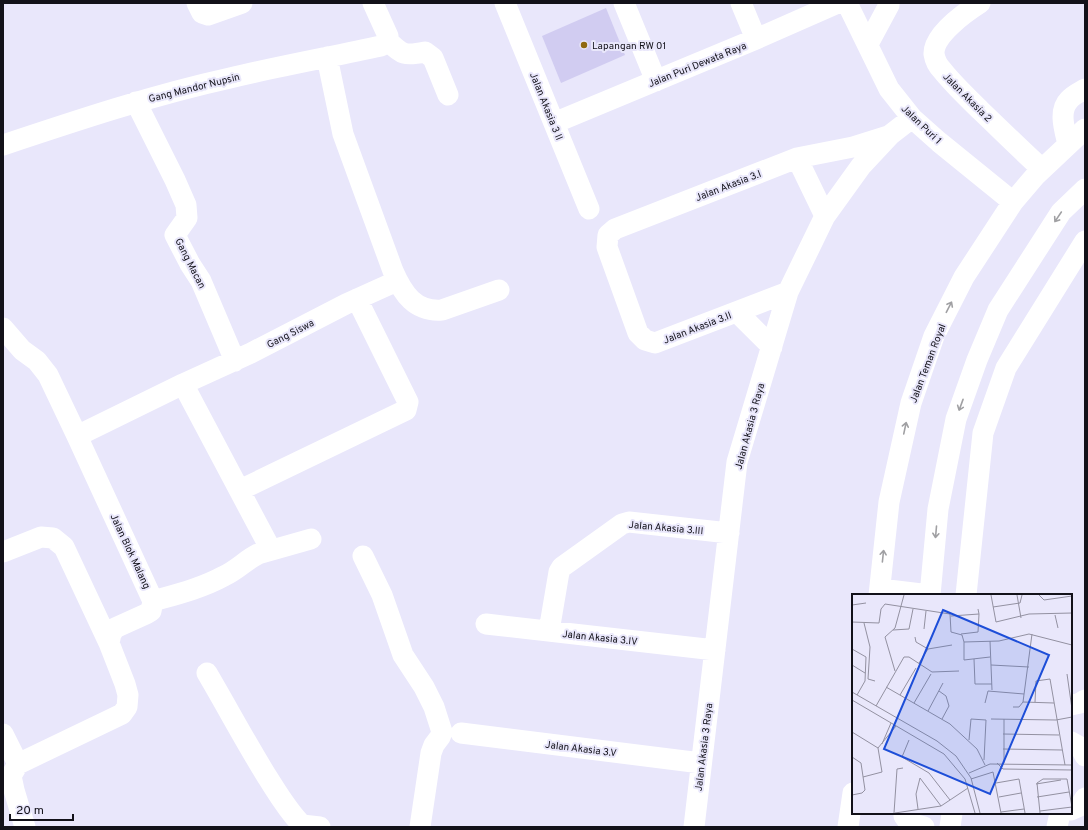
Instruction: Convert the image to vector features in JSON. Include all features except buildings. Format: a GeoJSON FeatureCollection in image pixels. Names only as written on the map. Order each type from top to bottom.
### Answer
{"type":"FeatureCollection","features":[{"type":"Feature","properties":{"kind":"street"},"geometry":{"type":"LineString","coordinates":[[197,3],[202,13],[208,15],[242,3]]}},
{"type":"Feature","properties":{"kind":"street"},"geometry":{"type":"LineString","coordinates":[[373,3],[388,36],[388,41],[399,52],[412,55],[425,52],[433,58],[448,95]]}},
{"type":"Feature","properties":{"kind":"street","name":"Jalan Akasia 3 II"},"geometry":{"type":"LineString","coordinates":[[505,3],[589,209]]}},
{"type":"Feature","properties":{"kind":"street"},"geometry":{"type":"LineString","coordinates":[[624,3],[656,81]]}},
{"type":"Feature","properties":{"kind":"street"},"geometry":{"type":"LineString","coordinates":[[741,3],[756,39]]}},
{"type":"Feature","properties":{"kind":"street","name":"Jalan Puri Dewata Raya"},"geometry":{"type":"LineString","coordinates":[[554,123],[756,39],[838,3]]}},
{"type":"Feature","properties":{"kind":"street","name":"Jalan Puri 1"},"geometry":{"type":"LineString","coordinates":[[847,3],[870,41],[889,89],[912,118],[939,142],[1015,199]]}},
{"type":"Feature","properties":{"kind":"street"},"geometry":{"type":"LineString","coordinates":[[870,41],[889,4]]}},
{"type":"Feature","properties":{"kind":"street","name":"Jalan Akasia 2"},"geometry":{"type":"LineString","coordinates":[[972,5],[941,36],[934,53],[936,62],[941,70],[1039,172]]}},
{"type":"Feature","properties":{"kind":"street","name":"Gang Mandor Nupsin"},"geometry":{"type":"LineString","coordinates":[[3,145],[107,110],[136,102],[229,78],[381,46],[388,41]]}},
{"type":"Feature","properties":{"kind":"street"},"geometry":{"type":"LineString","coordinates":[[327,57],[343,134],[397,281],[412,302],[433,311],[442,310],[499,290]]}},
{"type":"Feature","properties":{"kind":"street"},"geometry":{"type":"LineString","coordinates":[[1068,144],[1063,126],[1065,106],[1068,100],[1085,89]]}},
{"type":"Feature","properties":{"kind":"street","name":"Gang Macan"},"geometry":{"type":"LineString","coordinates":[[136,102],[186,205],[187,218],[175,235],[190,264],[201,281],[235,361]]}},
{"type":"Feature","properties":{"kind":"street","name":"Jalan Akasia 3 Raya"},"geometry":{"type":"LineString","coordinates":[[694,827],[737,462],[788,292],[825,216],[857,157],[912,118]]}},
{"type":"Feature","properties":{"kind":"street","name":"Jalan Teman Royal"},"geometry":{"type":"LineString","coordinates":[[884,592],[889,502],[910,403],[934,336],[964,277],[1015,199],[1039,172],[1085,129]]}},
{"type":"Feature","properties":{"kind":"street","name":"Jalan Akasia 3.I"},"geometry":{"type":"LineString","coordinates":[[608,235],[615,229],[797,158],[857,157]]}},
{"type":"Feature","properties":{"kind":"street"},"geometry":{"type":"LineString","coordinates":[[797,158],[825,216]]}},
{"type":"Feature","properties":{"kind":"street"},"geometry":{"type":"LineString","coordinates":[[884,592],[927,594],[938,509],[956,418],[972,375],[998,310],[1061,212],[1085,189]]}},
{"type":"Feature","properties":{"kind":"street","name":"Jalan Akasia 3.II"},"geometry":{"type":"LineString","coordinates":[[608,235],[607,248],[638,333],[645,340],[655,343],[788,292]]}},
{"type":"Feature","properties":{"kind":"street"},"geometry":{"type":"LineString","coordinates":[[966,594],[983,433],[1006,368],[1085,241]]}},
{"type":"Feature","properties":{"kind":"street","name":"Gang Siswa"},"geometry":{"type":"LineString","coordinates":[[77,436],[183,384],[235,361],[357,299],[397,281]]}},
{"type":"Feature","properties":{"kind":"street"},"geometry":{"type":"LineString","coordinates":[[240,490],[406,410],[408,402],[357,299]]}},
{"type":"Feature","properties":{"kind":"street"},"geometry":{"type":"LineString","coordinates":[[737,312],[772,347]]}},
{"type":"Feature","properties":{"kind":"street","name":"Jalan Blok Malang"},"geometry":{"type":"LineString","coordinates":[[3,328],[22,350],[37,361],[48,375],[151,593],[153,601],[151,611],[114,628],[109,643]]}},
{"type":"Feature","properties":{"kind":"street"},"geometry":{"type":"LineString","coordinates":[[972,375],[999,386]]}},
{"type":"Feature","properties":{"kind":"street"},"geometry":{"type":"LineString","coordinates":[[183,384],[271,550]]}},
{"type":"Feature","properties":{"kind":"street","name":"Jalan Akasia 3.III"},"geometry":{"type":"LineString","coordinates":[[549,631],[559,572],[562,567],[622,524],[629,522],[729,533]]}},
{"type":"Feature","properties":{"kind":"street"},"geometry":{"type":"LineString","coordinates":[[3,552],[41,537],[53,538],[64,547],[109,643],[125,684],[128,696],[128,707],[122,714],[18,764],[11,776],[25,827]]}},
{"type":"Feature","properties":{"kind":"street"},"geometry":{"type":"LineString","coordinates":[[153,601],[194,589],[224,577],[242,566],[252,557],[311,539]]}},
{"type":"Feature","properties":{"kind":"street"},"geometry":{"type":"LineString","coordinates":[[364,556],[382,595],[403,655],[424,687],[434,707],[442,732],[431,753],[420,827]]}},
{"type":"Feature","properties":{"kind":"street","name":"Jalan Akasia 3.IV"},"geometry":{"type":"LineString","coordinates":[[486,624],[715,650]]}},
{"type":"Feature","properties":{"kind":"street"},"geometry":{"type":"LineString","coordinates":[[207,672],[251,750],[281,799],[292,814],[308,826]]}},
{"type":"Feature","properties":{"kind":"street"},"geometry":{"type":"LineString","coordinates":[[1072,704],[1080,703],[1085,700]]}},
{"type":"Feature","properties":{"kind":"street","name":"Jalan Akasia 3.V"},"geometry":{"type":"LineString","coordinates":[[461,732],[701,763]]}},
{"type":"Feature","properties":{"kind":"street"},"geometry":{"type":"LineString","coordinates":[[3,734],[18,764]]}},
{"type":"Feature","properties":{"kind":"street"},"geometry":{"type":"LineString","coordinates":[[1072,743],[1080,747],[1085,756]]}},
{"type":"Feature","properties":{"kind":"street"},"geometry":{"type":"LineString","coordinates":[[1072,810],[1080,806],[1085,798]]}},
{"type":"Feature","properties":{"kind":"street"},"geometry":{"type":"LineString","coordinates":[[848,827],[852,799]]}},
{"type":"Feature","properties":{"kind":"street"},"geometry":{"type":"LineString","coordinates":[[950,827],[952,814]]}},
{"type":"Feature","properties":{"kind":"street"},"geometry":{"type":"LineString","coordinates":[[1056,827],[1060,814]]}},
{"type":"Feature","properties":{"kind":"street"},"geometry":{"type":"LineString","coordinates":[[904,819],[909,823],[924,827]]}},
{"type":"Feature","properties":{"kind":"shaded area","name":"Lapangan RW 01"},"geometry":{"type":"Polygon","coordinates":[[[606,8],[625,55],[561,83],[542,36],[606,8]]]}},
{"type":"Feature","properties":{"kind":"place","name":"Lapangan RW 01"},"geometry":{"type":"Point","coordinates":[584,45]}}]}
